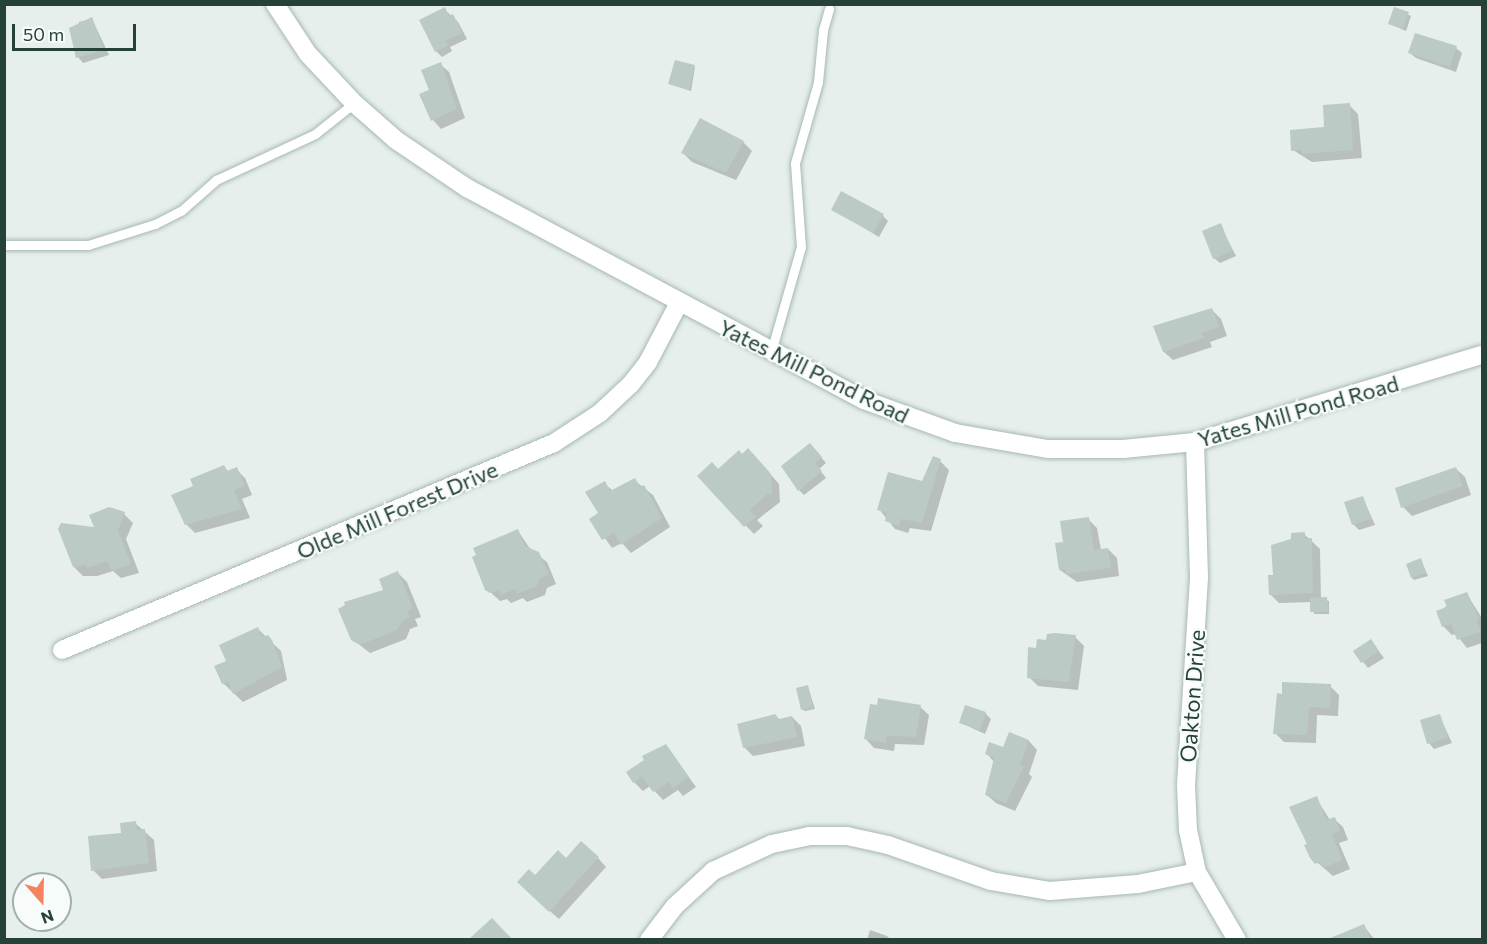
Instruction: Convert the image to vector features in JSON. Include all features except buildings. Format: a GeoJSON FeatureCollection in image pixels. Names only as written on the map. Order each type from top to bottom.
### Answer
{"type":"FeatureCollection","features":[{"type":"Feature","properties":{"kind":"street","name":"Yates Mill Pond Road"},"geometry":{"type":"LineString","coordinates":[[275,4],[308,54],[354,103],[396,140],[467,188],[864,400],[956,433],[1048,449],[1123,449],[1195,442],[1482,355]]}},
{"type":"Feature","properties":{"kind":"street","name":"Olde Mill Forest Drive"},"geometry":{"type":"LineString","coordinates":[[62,651],[555,443],[600,413],[631,384],[648,362],[679,303]]}},
{"type":"Feature","properties":{"kind":"street","name":"Oakton Drive"},"geometry":{"type":"LineString","coordinates":[[1195,442],[1199,578],[1186,785],[1188,830],[1197,872],[1237,939]]}},
{"type":"Feature","properties":{"kind":"street"},"geometry":{"type":"LineString","coordinates":[[649,939],[675,906],[713,871],[772,844],[809,836],[847,836],[888,845],[991,881],[1050,891],[1138,884],[1197,872]]}},
{"type":"Feature","properties":{"kind":"lane"},"geometry":{"type":"LineString","coordinates":[[771,352],[801,247],[795,163],[818,82],[829,9]]}},
{"type":"Feature","properties":{"kind":"lane"},"geometry":{"type":"LineString","coordinates":[[4,245],[88,245],[155,225],[181,211],[216,180],[258,157],[315,134],[354,103]]}}]}
